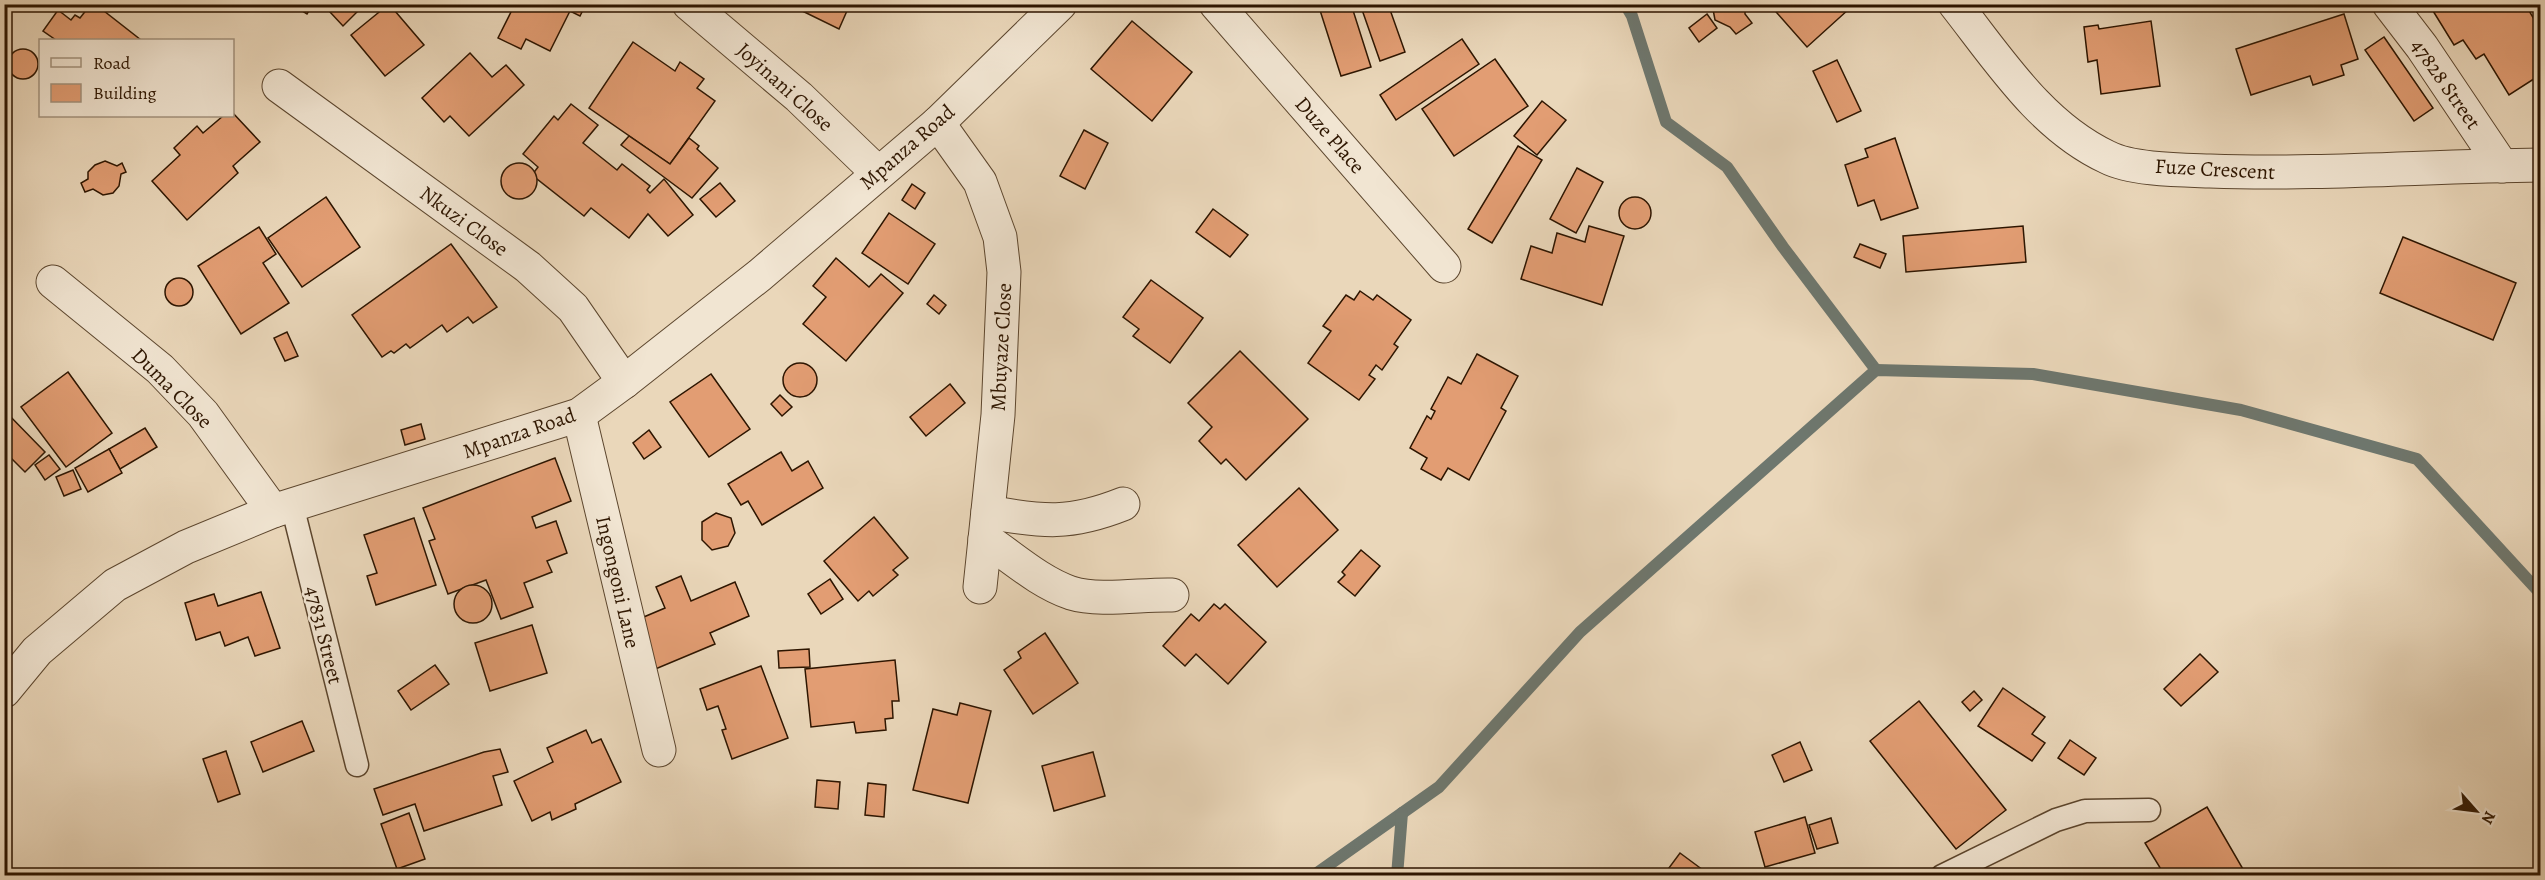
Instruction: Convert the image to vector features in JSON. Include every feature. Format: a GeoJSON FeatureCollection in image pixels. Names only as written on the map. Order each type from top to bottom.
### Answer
{"type":"FeatureCollection","features":[{"type":"Feature","properties":{"kind":"street","name":"Joyinani Close"},"geometry":{"type":"LineString","coordinates":[[689,4],[799,97],[878,173]]}},
{"type":"Feature","properties":{"kind":"street","name":"Mpanza Road"},"geometry":{"type":"LineString","coordinates":[[4,691],[37,651],[115,585],[186,547],[282,508],[579,415],[760,275],[938,123],[1060,4]]}},
{"type":"Feature","properties":{"kind":"street","name":"Duze Place"},"geometry":{"type":"LineString","coordinates":[[1216,4],[1444,266]]}},
{"type":"Feature","properties":{"kind":"street","name":"Fuze Crescent"},"geometry":{"type":"LineString","coordinates":[[1955,4],[2032,101],[2062,128],[2108,158],[2160,169],[2276,173],[2541,165]]}},
{"type":"Feature","properties":{"kind":"street","name":"47828 Street"},"geometry":{"type":"LineString","coordinates":[[2389,4],[2502,166]]}},
{"type":"Feature","properties":{"kind":"street","name":"Nkuzi Close"},"geometry":{"type":"LineString","coordinates":[[279,86],[528,267],[573,308],[624,382]]}},
{"type":"Feature","properties":{"kind":"street","name":"Mbuyaze Close"},"geometry":{"type":"LineString","coordinates":[[938,123],[980,182],[1000,237],[1004,272],[998,415],[980,587]]}},
{"type":"Feature","properties":{"kind":"street","name":"Duma Close"},"geometry":{"type":"LineString","coordinates":[[53,282],[160,369],[203,414],[282,508]]}},
{"type":"Feature","properties":{"kind":"street","name":"Ingongoni Lane"},"geometry":{"type":"LineString","coordinates":[[579,415],[659,750]]}},
{"type":"Feature","properties":{"kind":"street"},"geometry":{"type":"LineString","coordinates":[[987,525],[1081,518],[1123,504]]}},
{"type":"Feature","properties":{"kind":"street"},"geometry":{"type":"LineString","coordinates":[[987,525],[1049,584],[1073,593],[1124,596],[1172,595]]}},
{"type":"Feature","properties":{"kind":"lane","name":"47831 Street"},"geometry":{"type":"LineString","coordinates":[[282,508],[357,765]]}},
{"type":"Feature","properties":{"kind":"lane"},"geometry":{"type":"LineString","coordinates":[[1942,876],[2056,820],[2085,811],[2149,810]]}},
{"type":"Feature","properties":{"kind":"building"},"geometry":{"type":"Polygon","coordinates":[[[91,4],[95,4],[140,39],[55,39],[43,31],[58,10],[71,20],[75,15],[80,18],[91,4]]]}},
{"type":"Feature","properties":{"kind":"building"},"geometry":{"type":"Polygon","coordinates":[[[291,4],[313,4],[307,14],[291,4]]]}},
{"type":"Feature","properties":{"kind":"building"},"geometry":{"type":"Polygon","coordinates":[[[338,4],[358,4],[361,8],[343,26],[330,12],[338,4]]]}},
{"type":"Feature","properties":{"kind":"building"},"geometry":{"type":"Polygon","coordinates":[[[389,4],[424,45],[385,76],[351,35],[389,4]]]}},
{"type":"Feature","properties":{"kind":"building"},"geometry":{"type":"Polygon","coordinates":[[[515,4],[586,4],[580,16],[570,11],[550,51],[526,39],[521,49],[498,38],[515,4]]]}},
{"type":"Feature","properties":{"kind":"building"},"geometry":{"type":"Polygon","coordinates":[[[788,4],[850,4],[839,29],[788,4]]]}},
{"type":"Feature","properties":{"kind":"building"},"geometry":{"type":"Polygon","coordinates":[[[1318,4],[1351,4],[1371,67],[1341,76],[1318,4]]]}},
{"type":"Feature","properties":{"kind":"building"},"geometry":{"type":"Polygon","coordinates":[[[1360,4],[1388,4],[1405,52],[1380,61],[1360,4]]]}},
{"type":"Feature","properties":{"kind":"building"},"geometry":{"type":"Polygon","coordinates":[[[1712,4],[1745,4],[1745,14],[1752,23],[1736,34],[1730,27],[1715,20],[1712,4]]]}},
{"type":"Feature","properties":{"kind":"building"},"geometry":{"type":"Polygon","coordinates":[[[1769,4],[1845,4],[1849,9],[1807,47],[1769,4]]]}},
{"type":"Feature","properties":{"kind":"building"},"geometry":{"type":"Polygon","coordinates":[[[2195,4],[2256,4],[2256,5],[2195,9],[2195,4]]]}},
{"type":"Feature","properties":{"kind":"building"},"geometry":{"type":"Polygon","coordinates":[[[2432,4],[2525,4],[2540,29],[2540,75],[2509,95],[2484,54],[2476,59],[2463,40],[2454,45],[2430,6],[2432,4]]]}},
{"type":"Feature","properties":{"kind":"building"},"geometry":{"type":"Polygon","coordinates":[[[1707,14],[1717,28],[1699,42],[1689,28],[1707,14]]]}},
{"type":"Feature","properties":{"kind":"building"},"geometry":{"type":"Polygon","coordinates":[[[2344,14],[2358,59],[2341,65],[2344,75],[2313,85],[2310,76],[2251,95],[2236,49],[2344,14]]]}},
{"type":"Feature","properties":{"kind":"building"},"geometry":{"type":"Polygon","coordinates":[[[1132,21],[1192,72],[1152,121],[1091,69],[1132,21]]]}},
{"type":"Feature","properties":{"kind":"building"},"geometry":{"type":"Polygon","coordinates":[[[2151,21],[2160,86],[2101,94],[2097,60],[2088,62],[2084,27],[2098,25],[2099,29],[2151,21]]]}},
{"type":"Feature","properties":{"kind":"building"},"geometry":{"type":"Polygon","coordinates":[[[2384,37],[2433,108],[2414,121],[2365,50],[2384,37]]]}},
{"type":"Feature","properties":{"kind":"building"},"geometry":{"type":"Polygon","coordinates":[[[1462,39],[1479,64],[1396,120],[1380,95],[1462,39]]]}},
{"type":"Feature","properties":{"kind":"building"},"geometry":{"type":"Polygon","coordinates":[[[633,42],[675,71],[680,62],[704,79],[697,88],[715,101],[670,164],[589,108],[633,42]]]}},
{"type":"Feature","properties":{"kind":"building"},"geometry":{"type":"Polygon","coordinates":[[[23,49],[29,50],[37,58],[37,70],[29,78],[23,79],[17,78],[9,70],[8,64],[9,58],[17,50],[23,49]]]}},
{"type":"Feature","properties":{"kind":"building"},"geometry":{"type":"Polygon","coordinates":[[[470,53],[492,77],[506,65],[524,85],[469,136],[450,116],[444,122],[422,98],[470,53]]]}},
{"type":"Feature","properties":{"kind":"building"},"geometry":{"type":"Polygon","coordinates":[[[1495,59],[1528,106],[1454,156],[1422,109],[1495,59]]]}},
{"type":"Feature","properties":{"kind":"building"},"geometry":{"type":"Polygon","coordinates":[[[1837,60],[1861,111],[1837,122],[1813,71],[1837,60]]]}},
{"type":"Feature","properties":{"kind":"building"},"geometry":{"type":"Polygon","coordinates":[[[1542,101],[1566,120],[1537,155],[1514,136],[1542,101]]]}},
{"type":"Feature","properties":{"kind":"building"},"geometry":{"type":"Polygon","coordinates":[[[571,104],[598,125],[583,143],[617,170],[622,164],[650,186],[647,190],[650,193],[664,179],[693,215],[668,236],[648,214],[629,238],[591,208],[584,216],[532,175],[538,167],[523,154],[554,116],[558,120],[571,104]]]}},
{"type":"Feature","properties":{"kind":"building"},"geometry":{"type":"Polygon","coordinates":[[[234,114],[260,142],[233,166],[238,173],[187,220],[152,181],[180,155],[174,148],[197,126],[203,133],[222,117],[234,117],[234,114]]]}},
{"type":"Feature","properties":{"kind":"building"},"geometry":{"type":"Polygon","coordinates":[[[1084,130],[1108,143],[1085,189],[1060,176],[1084,130]]]}},
{"type":"Feature","properties":{"kind":"building"},"geometry":{"type":"Polygon","coordinates":[[[629,136],[670,164],[689,138],[699,146],[697,149],[718,168],[692,198],[621,145],[629,136]]]}},
{"type":"Feature","properties":{"kind":"building"},"geometry":{"type":"Polygon","coordinates":[[[1895,138],[1918,208],[1881,220],[1874,200],[1858,206],[1845,165],[1868,157],[1865,149],[1895,138]]]}},
{"type":"Feature","properties":{"kind":"building"},"geometry":{"type":"Polygon","coordinates":[[[1518,146],[1542,160],[1492,243],[1468,229],[1518,146]]]}},
{"type":"Feature","properties":{"kind":"building"},"geometry":{"type":"Polygon","coordinates":[[[105,161],[117,166],[122,163],[126,172],[121,174],[119,186],[113,193],[103,195],[93,189],[85,192],[81,183],[88,179],[88,172],[95,165],[105,161]]]}},
{"type":"Feature","properties":{"kind":"building"},"geometry":{"type":"Polygon","coordinates":[[[519,163],[532,168],[537,181],[532,194],[519,199],[506,194],[501,181],[506,168],[519,163]]]}},
{"type":"Feature","properties":{"kind":"building"},"geometry":{"type":"Polygon","coordinates":[[[1577,168],[1603,182],[1576,233],[1550,219],[1577,168]]]}},
{"type":"Feature","properties":{"kind":"building"},"geometry":{"type":"Polygon","coordinates":[[[720,183],[735,201],[716,217],[700,199],[720,183]]]}},
{"type":"Feature","properties":{"kind":"building"},"geometry":{"type":"Polygon","coordinates":[[[912,184],[925,193],[915,209],[902,200],[912,184]]]}},
{"type":"Feature","properties":{"kind":"building"},"geometry":{"type":"Polygon","coordinates":[[[326,197],[360,247],[302,287],[268,238],[326,197]]]}},
{"type":"Feature","properties":{"kind":"building"},"geometry":{"type":"Polygon","coordinates":[[[1635,197],[1646,202],[1651,213],[1646,224],[1635,229],[1624,224],[1619,213],[1624,202],[1635,197]]]}},
{"type":"Feature","properties":{"kind":"building"},"geometry":{"type":"Polygon","coordinates":[[[1213,209],[1248,235],[1230,257],[1196,232],[1213,209]]]}},
{"type":"Feature","properties":{"kind":"building"},"geometry":{"type":"Polygon","coordinates":[[[889,213],[935,244],[908,284],[862,253],[889,213]]]}},
{"type":"Feature","properties":{"kind":"building"},"geometry":{"type":"Polygon","coordinates":[[[1589,226],[1624,236],[1602,305],[1521,279],[1531,246],[1552,253],[1557,233],[1585,242],[1589,226]]]}},
{"type":"Feature","properties":{"kind":"building"},"geometry":{"type":"Polygon","coordinates":[[[2023,226],[2026,262],[1906,272],[1903,236],[2023,226]]]}},
{"type":"Feature","properties":{"kind":"building"},"geometry":{"type":"Polygon","coordinates":[[[259,227],[276,254],[263,263],[289,303],[241,334],[198,266],[259,227]]]}},
{"type":"Feature","properties":{"kind":"building"},"geometry":{"type":"Polygon","coordinates":[[[2403,237],[2516,283],[2493,340],[2380,293],[2403,237]]]}},
{"type":"Feature","properties":{"kind":"building"},"geometry":{"type":"Polygon","coordinates":[[[451,244],[497,307],[473,323],[468,317],[447,332],[442,325],[410,348],[406,344],[394,353],[391,351],[382,357],[352,315],[451,244]]]}},
{"type":"Feature","properties":{"kind":"building"},"geometry":{"type":"Polygon","coordinates":[[[1860,244],[1886,254],[1880,268],[1854,257],[1860,244]]]}},
{"type":"Feature","properties":{"kind":"building"},"geometry":{"type":"Polygon","coordinates":[[[836,258],[869,287],[881,274],[903,293],[846,361],[803,324],[826,297],[813,286],[836,258]]]}},
{"type":"Feature","properties":{"kind":"building"},"geometry":{"type":"Polygon","coordinates":[[[179,278],[189,282],[193,292],[189,302],[179,306],[169,302],[165,292],[169,282],[179,278]]]}},
{"type":"Feature","properties":{"kind":"building"},"geometry":{"type":"Polygon","coordinates":[[[1151,280],[1203,318],[1170,363],[1133,336],[1139,329],[1123,317],[1151,280]]]}},
{"type":"Feature","properties":{"kind":"building"},"geometry":{"type":"Polygon","coordinates":[[[1360,291],[1373,300],[1377,295],[1411,320],[1394,344],[1398,347],[1382,370],[1376,365],[1369,375],[1375,379],[1359,400],[1308,363],[1331,331],[1323,326],[1346,295],[1354,300],[1360,291]]]}},
{"type":"Feature","properties":{"kind":"building"},"geometry":{"type":"Polygon","coordinates":[[[934,295],[946,305],[939,314],[927,304],[934,295]]]}},
{"type":"Feature","properties":{"kind":"building"},"geometry":{"type":"Polygon","coordinates":[[[287,332],[298,356],[285,361],[274,338],[287,332]]]}},
{"type":"Feature","properties":{"kind":"building"},"geometry":{"type":"Polygon","coordinates":[[[1240,351],[1308,419],[1246,480],[1226,459],[1221,464],[1199,441],[1212,427],[1188,403],[1240,351]]]}},
{"type":"Feature","properties":{"kind":"building"},"geometry":{"type":"Polygon","coordinates":[[[1477,354],[1518,376],[1501,408],[1506,411],[1469,480],[1448,468],[1441,480],[1421,469],[1427,458],[1410,448],[1427,416],[1431,419],[1435,411],[1431,409],[1448,377],[1461,384],[1477,354]]]}},
{"type":"Feature","properties":{"kind":"building"},"geometry":{"type":"Polygon","coordinates":[[[800,363],[812,368],[817,380],[812,392],[800,397],[788,392],[783,380],[788,368],[800,363]]]}},
{"type":"Feature","properties":{"kind":"building"},"geometry":{"type":"Polygon","coordinates":[[[68,372],[112,433],[66,467],[21,407],[68,372]]]}},
{"type":"Feature","properties":{"kind":"building"},"geometry":{"type":"Polygon","coordinates":[[[711,374],[750,429],[709,457],[670,402],[711,374]]]}},
{"type":"Feature","properties":{"kind":"building"},"geometry":{"type":"Polygon","coordinates":[[[950,384],[965,403],[926,436],[910,417],[950,384]]]}},
{"type":"Feature","properties":{"kind":"building"},"geometry":{"type":"Polygon","coordinates":[[[780,395],[792,407],[782,416],[771,404],[780,395]]]}},
{"type":"Feature","properties":{"kind":"building"},"geometry":{"type":"Polygon","coordinates":[[[5,411],[45,452],[25,472],[4,451],[5,411]]]}},
{"type":"Feature","properties":{"kind":"building"},"geometry":{"type":"Polygon","coordinates":[[[421,424],[425,439],[405,445],[401,430],[421,424]]]}},
{"type":"Feature","properties":{"kind":"building"},"geometry":{"type":"Polygon","coordinates":[[[145,428],[157,447],[120,469],[109,449],[145,428]]]}},
{"type":"Feature","properties":{"kind":"building"},"geometry":{"type":"Polygon","coordinates":[[[649,430],[661,447],[644,459],[633,443],[649,430]]]}},
{"type":"Feature","properties":{"kind":"building"},"geometry":{"type":"Polygon","coordinates":[[[109,449],[122,473],[88,492],[75,468],[109,449]]]}},
{"type":"Feature","properties":{"kind":"building"},"geometry":{"type":"Polygon","coordinates":[[[781,452],[792,471],[808,461],[823,488],[762,525],[748,501],[741,505],[728,484],[781,452]]]}},
{"type":"Feature","properties":{"kind":"building"},"geometry":{"type":"Polygon","coordinates":[[[49,455],[60,469],[45,480],[35,465],[49,455]]]}},
{"type":"Feature","properties":{"kind":"building"},"geometry":{"type":"Polygon","coordinates":[[[555,458],[571,501],[532,517],[536,528],[556,521],[567,553],[547,561],[552,572],[524,583],[533,607],[501,619],[486,580],[448,594],[429,541],[435,539],[423,508],[555,458]]]}},
{"type":"Feature","properties":{"kind":"building"},"geometry":{"type":"Polygon","coordinates":[[[73,470],[81,489],[64,496],[56,477],[73,470]]]}},
{"type":"Feature","properties":{"kind":"building"},"geometry":{"type":"Polygon","coordinates":[[[1299,488],[1338,530],[1277,587],[1238,545],[1299,488]]]}},
{"type":"Feature","properties":{"kind":"building"},"geometry":{"type":"Polygon","coordinates":[[[716,513],[731,518],[735,533],[728,546],[712,550],[702,540],[702,522],[716,513]]]}},
{"type":"Feature","properties":{"kind":"building"},"geometry":{"type":"Polygon","coordinates":[[[874,517],[908,558],[893,570],[898,575],[873,596],[869,591],[858,601],[824,561],[874,517]]]}},
{"type":"Feature","properties":{"kind":"building"},"geometry":{"type":"Polygon","coordinates":[[[414,518],[436,585],[376,605],[367,576],[377,573],[364,535],[414,518]]]}},
{"type":"Feature","properties":{"kind":"building"},"geometry":{"type":"Polygon","coordinates":[[[1361,550],[1380,566],[1355,596],[1338,582],[1345,575],[1342,572],[1361,550]]]}},
{"type":"Feature","properties":{"kind":"building"},"geometry":{"type":"Polygon","coordinates":[[[681,576],[691,601],[735,582],[749,616],[710,633],[715,644],[653,670],[632,622],[665,608],[656,587],[681,576]]]}},
{"type":"Feature","properties":{"kind":"building"},"geometry":{"type":"Polygon","coordinates":[[[830,579],[843,599],[821,614],[808,594],[830,579]]]}},
{"type":"Feature","properties":{"kind":"building"},"geometry":{"type":"Polygon","coordinates":[[[473,585],[486,591],[492,604],[486,617],[473,623],[460,617],[454,604],[460,591],[473,585]]]}},
{"type":"Feature","properties":{"kind":"building"},"geometry":{"type":"Polygon","coordinates":[[[261,592],[280,648],[255,656],[248,637],[225,646],[220,632],[196,640],[185,603],[214,594],[218,606],[261,592]]]}},
{"type":"Feature","properties":{"kind":"building"},"geometry":{"type":"Polygon","coordinates":[[[1214,604],[1220,609],[1225,604],[1266,642],[1228,684],[1196,654],[1185,666],[1163,646],[1191,614],[1199,621],[1214,604]]]}},
{"type":"Feature","properties":{"kind":"building"},"geometry":{"type":"Polygon","coordinates":[[[532,625],[547,673],[490,691],[475,643],[532,625]]]}},
{"type":"Feature","properties":{"kind":"building"},"geometry":{"type":"Polygon","coordinates":[[[1045,633],[1078,683],[1033,714],[1004,670],[1021,658],[1018,652],[1045,633]]]}},
{"type":"Feature","properties":{"kind":"building"},"geometry":{"type":"Polygon","coordinates":[[[809,649],[810,667],[779,668],[778,651],[809,649]]]}},
{"type":"Feature","properties":{"kind":"building"},"geometry":{"type":"Polygon","coordinates":[[[2200,654],[2218,672],[2181,706],[2164,689],[2200,654]]]}},
{"type":"Feature","properties":{"kind":"building"},"geometry":{"type":"Polygon","coordinates":[[[895,660],[899,701],[892,701],[893,718],[885,719],[886,730],[856,733],[854,722],[811,727],[805,669],[895,660]]]}},
{"type":"Feature","properties":{"kind":"building"},"geometry":{"type":"Polygon","coordinates":[[[435,665],[449,684],[411,710],[398,691],[435,665]]]}},
{"type":"Feature","properties":{"kind":"building"},"geometry":{"type":"Polygon","coordinates":[[[761,666],[788,738],[732,759],[722,730],[726,729],[718,706],[707,710],[700,689],[761,666]]]}},
{"type":"Feature","properties":{"kind":"building"},"geometry":{"type":"Polygon","coordinates":[[[2003,688],[2045,717],[2032,734],[2045,743],[2032,761],[1978,726],[2003,688]]]}},
{"type":"Feature","properties":{"kind":"building"},"geometry":{"type":"Polygon","coordinates":[[[1974,691],[1982,700],[1970,711],[1962,702],[1974,691]]]}},
{"type":"Feature","properties":{"kind":"building"},"geometry":{"type":"Polygon","coordinates":[[[1919,701],[2006,810],[1956,849],[1870,741],[1919,701]]]}},
{"type":"Feature","properties":{"kind":"building"},"geometry":{"type":"Polygon","coordinates":[[[960,703],[991,711],[968,803],[913,790],[933,709],[957,715],[960,703]]]}},
{"type":"Feature","properties":{"kind":"building"},"geometry":{"type":"Polygon","coordinates":[[[302,721],[314,751],[263,772],[251,742],[302,721]]]}},
{"type":"Feature","properties":{"kind":"building"},"geometry":{"type":"Polygon","coordinates":[[[586,730],[592,743],[601,739],[621,782],[575,804],[576,809],[552,820],[550,812],[532,821],[514,781],[553,762],[547,748],[586,730]]]}},
{"type":"Feature","properties":{"kind":"building"},"geometry":{"type":"Polygon","coordinates":[[[2070,740],[2096,758],[2084,775],[2058,758],[2070,740]]]}},
{"type":"Feature","properties":{"kind":"building"},"geometry":{"type":"Polygon","coordinates":[[[1800,742],[1812,770],[1784,782],[1772,755],[1800,742]]]}},
{"type":"Feature","properties":{"kind":"building"},"geometry":{"type":"Polygon","coordinates":[[[500,749],[508,772],[493,776],[502,805],[424,831],[415,804],[383,815],[374,789],[484,752],[500,749]]]}},
{"type":"Feature","properties":{"kind":"building"},"geometry":{"type":"Polygon","coordinates":[[[226,751],[240,794],[218,802],[203,759],[226,751]]]}},
{"type":"Feature","properties":{"kind":"building"},"geometry":{"type":"Polygon","coordinates":[[[1093,752],[1105,796],[1054,811],[1042,766],[1093,752]]]}},
{"type":"Feature","properties":{"kind":"building"},"geometry":{"type":"Polygon","coordinates":[[[817,780],[840,782],[838,809],[815,807],[817,780]]]}},
{"type":"Feature","properties":{"kind":"building"},"geometry":{"type":"Polygon","coordinates":[[[868,783],[886,785],[884,817],[865,815],[868,783]]]}},
{"type":"Feature","properties":{"kind":"building"},"geometry":{"type":"Polygon","coordinates":[[[2207,807],[2247,876],[2165,876],[2145,843],[2207,807]]]}},
{"type":"Feature","properties":{"kind":"building"},"geometry":{"type":"Polygon","coordinates":[[[409,813],[425,859],[397,869],[381,824],[409,813]]]}},
{"type":"Feature","properties":{"kind":"building"},"geometry":{"type":"Polygon","coordinates":[[[1805,817],[1815,853],[1765,867],[1755,832],[1805,817]]]}},
{"type":"Feature","properties":{"kind":"building"},"geometry":{"type":"Polygon","coordinates":[[[1831,818],[1838,843],[1817,849],[1809,825],[1831,818]]]}},
{"type":"Feature","properties":{"kind":"building"},"geometry":{"type":"Polygon","coordinates":[[[1680,853],[1711,876],[1663,876],[1680,853]]]}},
{"type":"Feature","properties":{"kind":"waterway"},"geometry":{"type":"LineString","coordinates":[[1625,4],[1632,16],[1666,122],[1727,167],[1783,247],[1876,370]]}},
{"type":"Feature","properties":{"kind":"waterway"},"geometry":{"type":"LineString","coordinates":[[1313,876],[1439,787],[1580,632],[1876,370],[2033,374],[2241,410],[2417,459],[2540,593]]}},
{"type":"Feature","properties":{"kind":"waterway"},"geometry":{"type":"LineString","coordinates":[[1397,876],[1402,813]]}}]}
